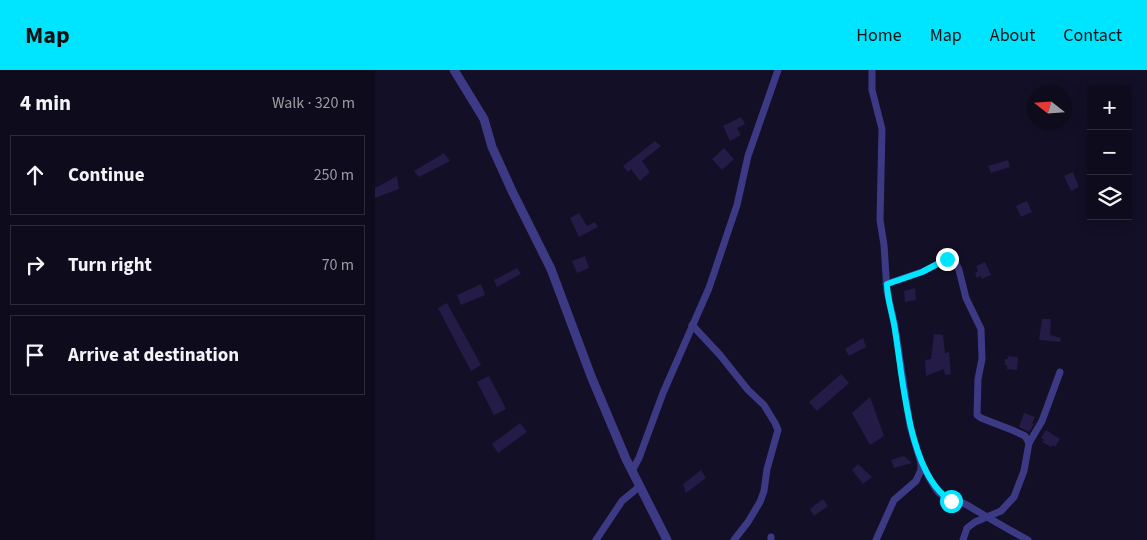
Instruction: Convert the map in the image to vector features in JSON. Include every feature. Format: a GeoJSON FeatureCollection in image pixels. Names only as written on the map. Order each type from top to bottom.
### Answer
{"type":"FeatureCollection","features":[{"type":"Feature","properties":{"kind":"street"},"geometry":{"type":"LineString","coordinates":[[454,70],[484,119],[492,147],[551,269],[591,376],[632,471],[667,540]]}},
{"type":"Feature","properties":{"kind":"street"},"geometry":{"type":"LineString","coordinates":[[632,471],[639,458],[663,393],[709,288],[737,205],[749,156],[779,70]]}},
{"type":"Feature","properties":{"kind":"street"},"geometry":{"type":"LineString","coordinates":[[872,70],[872,90],[882,129],[880,220],[887,284],[910,426],[921,463],[939,492],[951,501],[966,504],[986,518],[1028,540]]}},
{"type":"Feature","properties":{"kind":"street"},"geometry":{"type":"LineString","coordinates":[[887,284],[922,272],[947,259],[951,258],[954,260],[959,270],[966,298],[981,330],[982,359],[978,379],[977,415],[1025,436],[1029,443]]}},
{"type":"Feature","properties":{"kind":"street"},"geometry":{"type":"LineString","coordinates":[[692,326],[721,355],[748,390],[764,406],[775,423],[777,430],[767,469],[764,492],[748,522],[734,540]]}},
{"type":"Feature","properties":{"kind":"street"},"geometry":{"type":"LineString","coordinates":[[963,540],[967,528],[975,522],[1001,511],[1014,497],[1024,471],[1029,443],[1042,421],[1060,372]]}},
{"type":"Feature","properties":{"kind":"street"},"geometry":{"type":"LineString","coordinates":[[876,540],[894,500],[916,481],[921,470],[921,463]]}},
{"type":"Feature","properties":{"kind":"street"},"geometry":{"type":"LineString","coordinates":[[597,540],[622,501],[640,486]]}},
{"type":"Feature","properties":{"kind":"building"},"geometry":{"type":"Polygon","coordinates":[[[741,117],[745,124],[737,128],[741,135],[730,141],[723,126],[741,117]]]}},
{"type":"Feature","properties":{"kind":"building"},"geometry":{"type":"Polygon","coordinates":[[[655,141],[661,146],[642,161],[650,172],[640,181],[631,169],[628,172],[623,166],[655,141]]]}},
{"type":"Feature","properties":{"kind":"building"},"geometry":{"type":"Polygon","coordinates":[[[724,148],[734,159],[722,170],[712,159],[724,148]]]}},
{"type":"Feature","properties":{"kind":"building"},"geometry":{"type":"Polygon","coordinates":[[[444,153],[450,161],[419,177],[414,171],[444,153]]]}},
{"type":"Feature","properties":{"kind":"building"},"geometry":{"type":"Polygon","coordinates":[[[1008,160],[1010,167],[991,173],[988,166],[1008,160]]]}},
{"type":"Feature","properties":{"kind":"building"},"geometry":{"type":"Polygon","coordinates":[[[1073,172],[1079,187],[1071,191],[1064,176],[1073,172]]]}},
{"type":"Feature","properties":{"kind":"building"},"geometry":{"type":"Polygon","coordinates":[[[397,176],[399,189],[375,198],[375,188],[397,176]]]}},
{"type":"Feature","properties":{"kind":"building"},"geometry":{"type":"Polygon","coordinates":[[[1027,201],[1032,212],[1021,217],[1016,206],[1027,201]]]}},
{"type":"Feature","properties":{"kind":"building"},"geometry":{"type":"Polygon","coordinates":[[[579,213],[587,226],[595,222],[598,227],[579,237],[570,218],[579,213]]]}},
{"type":"Feature","properties":{"kind":"building"},"geometry":{"type":"Polygon","coordinates":[[[585,256],[589,268],[577,273],[572,261],[585,256]]]}},
{"type":"Feature","properties":{"kind":"building"},"geometry":{"type":"Polygon","coordinates":[[[985,262],[991,275],[982,279],[980,276],[977,278],[975,273],[978,271],[976,266],[985,262]]]}},
{"type":"Feature","properties":{"kind":"building"},"geometry":{"type":"Polygon","coordinates":[[[517,268],[521,274],[497,287],[494,280],[517,268]]]}},
{"type":"Feature","properties":{"kind":"building"},"geometry":{"type":"Polygon","coordinates":[[[481,284],[485,295],[461,305],[457,295],[481,284]]]}},
{"type":"Feature","properties":{"kind":"building"},"geometry":{"type":"Polygon","coordinates":[[[915,288],[916,300],[905,302],[904,291],[915,288]]]}},
{"type":"Feature","properties":{"kind":"building"},"geometry":{"type":"Polygon","coordinates":[[[447,303],[481,365],[471,371],[438,308],[447,303]]]}},
{"type":"Feature","properties":{"kind":"building"},"geometry":{"type":"Polygon","coordinates":[[[1042,319],[1051,319],[1050,335],[1061,338],[1060,342],[1039,340],[1042,319]]]}},
{"type":"Feature","properties":{"kind":"building"},"geometry":{"type":"Polygon","coordinates":[[[934,334],[943,335],[945,353],[949,352],[951,374],[945,375],[944,369],[926,376],[925,360],[931,359],[934,334]]]}},
{"type":"Feature","properties":{"kind":"building"},"geometry":{"type":"Polygon","coordinates":[[[863,338],[866,347],[849,356],[845,349],[863,338]]]}},
{"type":"Feature","properties":{"kind":"building"},"geometry":{"type":"Polygon","coordinates":[[[1008,356],[1018,357],[1017,370],[1007,369],[1005,359],[1008,359],[1008,356]]]}},
{"type":"Feature","properties":{"kind":"building"},"geometry":{"type":"Polygon","coordinates":[[[841,374],[849,383],[817,411],[809,402],[841,374]]]}},
{"type":"Feature","properties":{"kind":"building"},"geometry":{"type":"Polygon","coordinates":[[[489,376],[506,409],[494,415],[477,382],[489,376]]]}},
{"type":"Feature","properties":{"kind":"building"},"geometry":{"type":"Polygon","coordinates":[[[870,397],[884,436],[870,445],[852,413],[870,397]]]}},
{"type":"Feature","properties":{"kind":"building"},"geometry":{"type":"Polygon","coordinates":[[[1024,413],[1035,417],[1032,423],[1034,424],[1029,432],[1019,427],[1024,413]]]}},
{"type":"Feature","properties":{"kind":"building"},"geometry":{"type":"Polygon","coordinates":[[[520,423],[527,432],[498,453],[492,444],[520,423]]]}},
{"type":"Feature","properties":{"kind":"building"},"geometry":{"type":"Polygon","coordinates":[[[1046,430],[1060,439],[1055,447],[1042,442],[1044,440],[1041,438],[1046,430]]]}},
{"type":"Feature","properties":{"kind":"building"},"geometry":{"type":"Polygon","coordinates":[[[904,456],[912,463],[894,468],[891,460],[904,456]]]}},
{"type":"Feature","properties":{"kind":"building"},"geometry":{"type":"Polygon","coordinates":[[[858,464],[872,477],[863,484],[852,470],[858,464]]]}},
{"type":"Feature","properties":{"kind":"building"},"geometry":{"type":"Polygon","coordinates":[[[701,470],[706,478],[686,493],[683,484],[701,470]]]}},
{"type":"Feature","properties":{"kind":"building"},"geometry":{"type":"Polygon","coordinates":[[[823,499],[828,506],[814,516],[810,509],[823,499]]]}},
{"type":"Feature","properties":{"kind":"route"},"geometry":{"type":"LineString","coordinates":[[947,259],[922,272],[887,284],[887,291],[895,327],[910,426],[921,463],[939,492],[951,501]]}}]}
